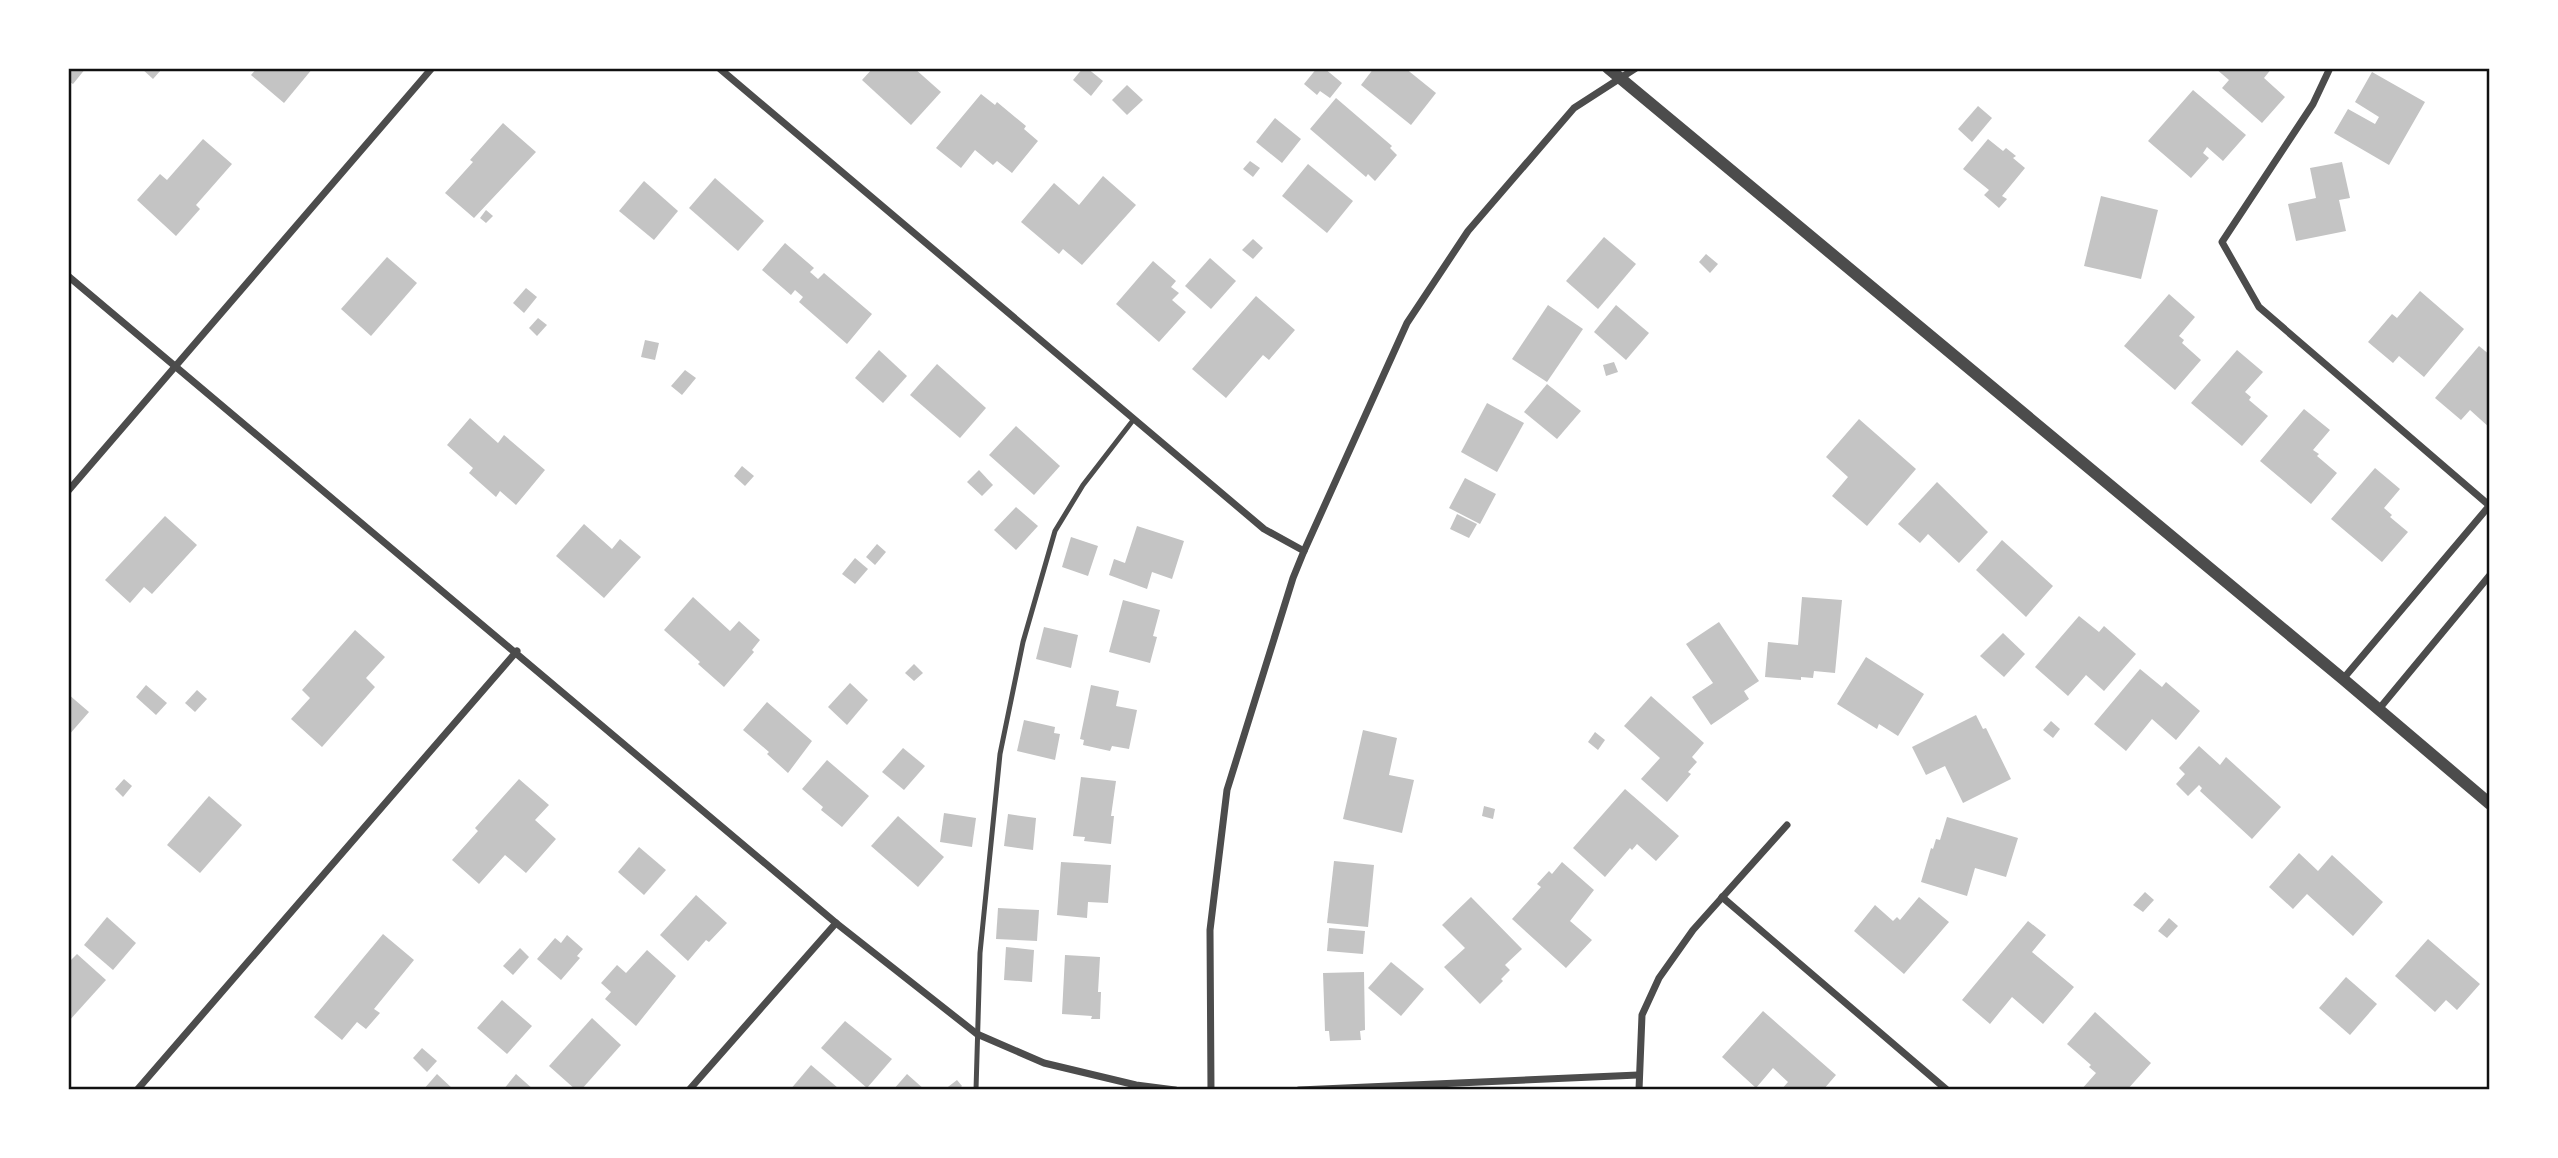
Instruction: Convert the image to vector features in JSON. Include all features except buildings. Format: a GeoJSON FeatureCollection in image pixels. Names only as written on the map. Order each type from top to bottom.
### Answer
{"type":"FeatureCollection","features":[{"type":"Feature","properties":{"kind":"street"},"geometry":{"type":"LineString","coordinates":[[68,491],[432,68]]}},
{"type":"Feature","properties":{"kind":"street"},"geometry":{"type":"LineString","coordinates":[[719,68],[1264,528],[1304,551]]}},
{"type":"Feature","properties":{"kind":"street"},"geometry":{"type":"LineString","coordinates":[[1608,68],[2490,804]]}},
{"type":"Feature","properties":{"kind":"street"},"geometry":{"type":"LineString","coordinates":[[1211,1090],[1210,930],[1227,790],[1293,578],[1304,551],[1407,323],[1468,231],[1574,108],[1636,68]]}},
{"type":"Feature","properties":{"kind":"street"},"geometry":{"type":"LineString","coordinates":[[2330,68],[2312,104],[2222,242],[2259,307],[2490,505],[2343,680]]}},
{"type":"Feature","properties":{"kind":"street"},"geometry":{"type":"LineString","coordinates":[[68,276],[836,923],[977,1034],[1044,1063],[1136,1085],[1175,1090]]}},
{"type":"Feature","properties":{"kind":"street"},"geometry":{"type":"LineString","coordinates":[[2379,709],[2490,575]]}},
{"type":"Feature","properties":{"kind":"street"},"geometry":{"type":"LineString","coordinates":[[137,1090],[517,652]]}},
{"type":"Feature","properties":{"kind":"street"},"geometry":{"type":"LineString","coordinates":[[1639,1090],[1642,1015],[1659,978],[1693,930],[1787,825]]}},
{"type":"Feature","properties":{"kind":"street"},"geometry":{"type":"LineString","coordinates":[[1722,897],[1947,1090]]}},
{"type":"Feature","properties":{"kind":"street"},"geometry":{"type":"LineString","coordinates":[[689,1090],[836,923]]}},
{"type":"Feature","properties":{"kind":"street"},"geometry":{"type":"LineString","coordinates":[[1299,1090],[1451,1086],[1638,1075]]}},
{"type":"Feature","properties":{"kind":"lane"},"geometry":{"type":"LineString","coordinates":[[976,1090],[980,953],[1000,754],[1023,642],[1055,531],[1083,485],[1134,419]]}}]}
